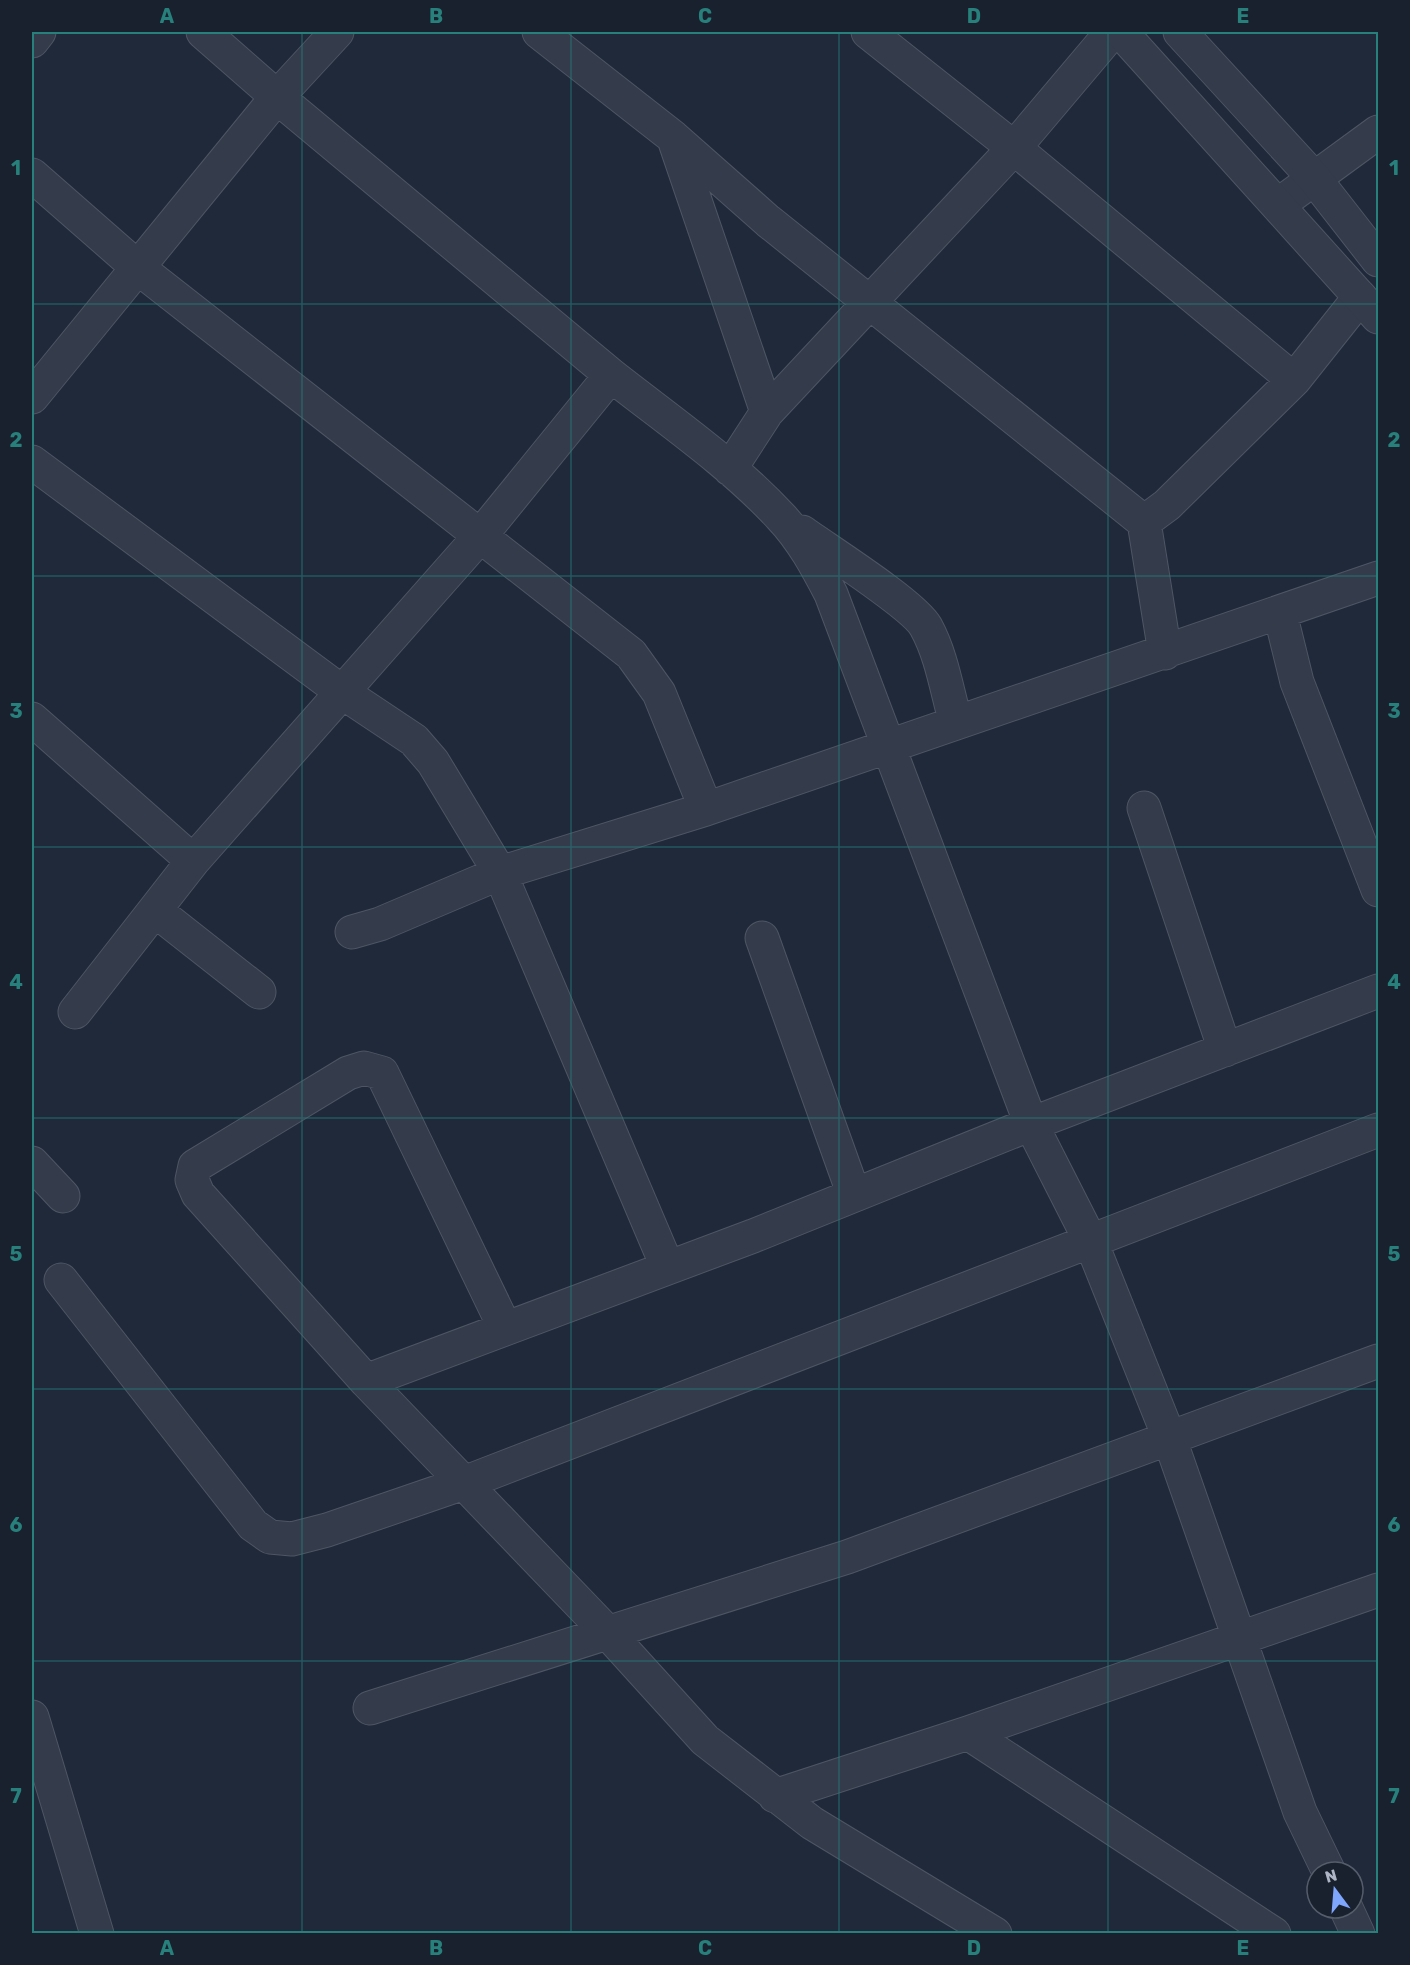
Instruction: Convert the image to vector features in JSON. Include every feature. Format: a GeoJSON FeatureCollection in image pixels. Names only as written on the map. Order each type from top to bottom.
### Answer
{"type":"FeatureCollection","features":[{"type":"Feature","properties":{"kind":"street"},"geometry":{"type":"LineString","coordinates":[[32,41],[39,32]]}},
{"type":"Feature","properties":{"kind":"street"},"geometry":{"type":"LineString","coordinates":[[203,32],[277,97],[611,375],[730,469],[781,517],[905,607],[925,625],[936,649],[956,723]]}},
{"type":"Feature","properties":{"kind":"street"},"geometry":{"type":"LineString","coordinates":[[32,397],[277,97],[337,32]]}},
{"type":"Feature","properties":{"kind":"street"},"geometry":{"type":"LineString","coordinates":[[539,32],[673,137],[768,221],[1144,522],[1165,652]]}},
{"type":"Feature","properties":{"kind":"street"},"geometry":{"type":"LineString","coordinates":[[868,32],[1014,147],[1294,380]]}},
{"type":"Feature","properties":{"kind":"street"},"geometry":{"type":"LineString","coordinates":[[730,469],[767,412],[1014,147],[1112,32]]}},
{"type":"Feature","properties":{"kind":"street"},"geometry":{"type":"LineString","coordinates":[[1122,32],[1370,307],[1167,505],[1144,522]]}},
{"type":"Feature","properties":{"kind":"street"},"geometry":{"type":"LineString","coordinates":[[1180,32],[1314,178],[1378,260]]}},
{"type":"Feature","properties":{"kind":"street"},"geometry":{"type":"LineString","coordinates":[[1278,205],[1378,132]]}},
{"type":"Feature","properties":{"kind":"street"},"geometry":{"type":"LineString","coordinates":[[673,137],[767,412]]}},
{"type":"Feature","properties":{"kind":"street"},"geometry":{"type":"LineString","coordinates":[[32,175],[138,267],[631,654],[647,673],[659,693],[706,809]]}},
{"type":"Feature","properties":{"kind":"street"},"geometry":{"type":"LineString","coordinates":[[75,1012],[193,861],[481,535],[611,375]]}},
{"type":"Feature","properties":{"kind":"street"},"geometry":{"type":"LineString","coordinates":[[32,462],[342,692],[414,740],[433,762],[500,873],[667,1266]]}},
{"type":"Feature","properties":{"kind":"street"},"geometry":{"type":"LineString","coordinates":[[781,517],[813,560],[831,594],[1031,1124],[1091,1242],[1169,1437],[1300,1812],[1323,1860]]}},
{"type":"Feature","properties":{"kind":"street"},"geometry":{"type":"LineString","coordinates":[[352,932],[381,924],[500,873],[706,809],[1378,578]]}},
{"type":"Feature","properties":{"kind":"street"},"geometry":{"type":"LineString","coordinates":[[1280,613],[1297,682],[1378,890]]}},
{"type":"Feature","properties":{"kind":"street"},"geometry":{"type":"LineString","coordinates":[[32,719],[193,861]]}},
{"type":"Feature","properties":{"kind":"street"},"geometry":{"type":"LineString","coordinates":[[1144,808],[1225,1050]]}},
{"type":"Feature","properties":{"kind":"street"},"geometry":{"type":"LineString","coordinates":[[156,910],[260,992]]}},
{"type":"Feature","properties":{"kind":"street"},"geometry":{"type":"LineString","coordinates":[[762,938],[854,1195]]}},
{"type":"Feature","properties":{"kind":"street"},"geometry":{"type":"LineString","coordinates":[[366,1381],[667,1266],[753,1236],[1031,1124],[1378,991]]}},
{"type":"Feature","properties":{"kind":"street"},"geometry":{"type":"LineString","coordinates":[[506,1328],[382,1073],[364,1068],[348,1073],[210,1154],[195,1166],[192,1180],[198,1194],[366,1381],[607,1632],[705,1740],[775,1796],[812,1822],[995,1934]]}},
{"type":"Feature","properties":{"kind":"street"},"geometry":{"type":"LineString","coordinates":[[61,1280],[253,1524],[270,1537],[292,1539],[327,1530],[464,1483],[1378,1130]]}},
{"type":"Feature","properties":{"kind":"street"},"geometry":{"type":"LineString","coordinates":[[32,1163],[63,1196]]}},
{"type":"Feature","properties":{"kind":"street"},"geometry":{"type":"LineString","coordinates":[[370,1708],[847,1557],[1378,1361]]}},
{"type":"Feature","properties":{"kind":"street"},"geometry":{"type":"LineString","coordinates":[[775,1796],[968,1733],[1378,1590]]}},
{"type":"Feature","properties":{"kind":"street"},"geometry":{"type":"LineString","coordinates":[[32,1717],[97,1934]]}},
{"type":"Feature","properties":{"kind":"street"},"geometry":{"type":"LineString","coordinates":[[968,1733],[1274,1934]]}},
{"type":"Feature","properties":{"kind":"street"},"geometry":{"type":"LineString","coordinates":[[1352,1920],[1358,1934]]}}]}
